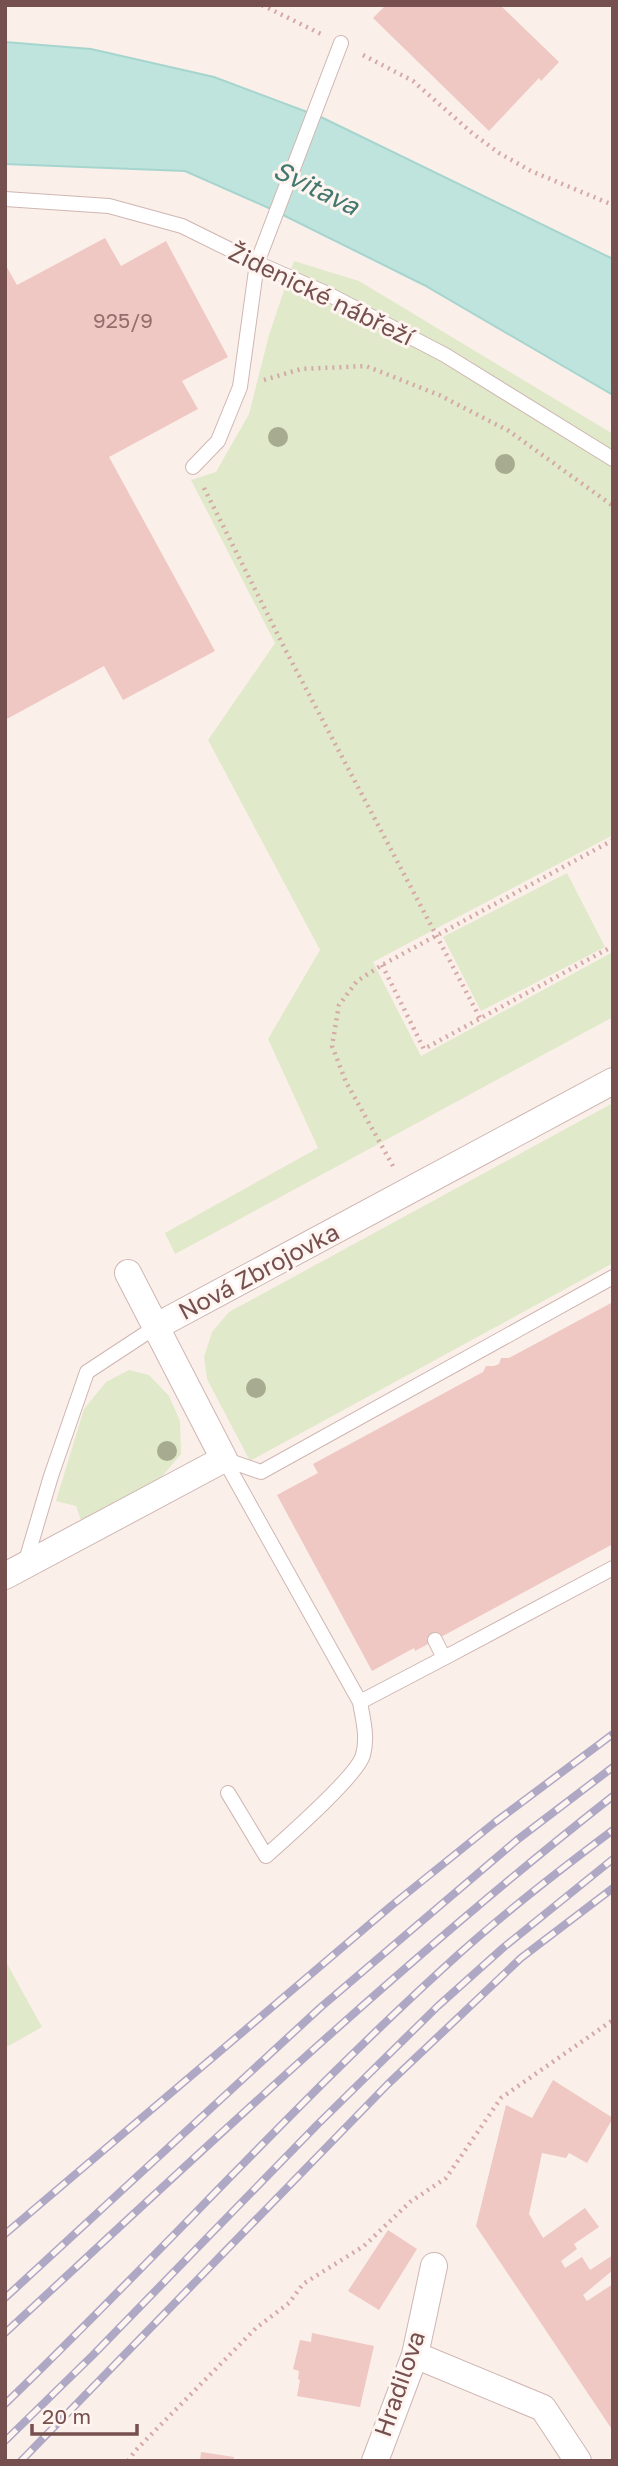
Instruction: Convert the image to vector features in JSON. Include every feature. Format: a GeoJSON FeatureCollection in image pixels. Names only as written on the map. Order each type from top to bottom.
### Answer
{"type":"FeatureCollection","features":[{"type":"Feature","properties":{"kind":"street","name":"Nová Zbrojovka"},"geometry":{"type":"LineString","coordinates":[[157,1326],[613,1081]]}},
{"type":"Feature","properties":{"kind":"street"},"geometry":{"type":"LineString","coordinates":[[128,1273],[224,1459]]}},
{"type":"Feature","properties":{"kind":"street","name":"Nová Zbrojovka"},"geometry":{"type":"LineString","coordinates":[[15,1571],[224,1459]]}},
{"type":"Feature","properties":{"kind":"street","name":"Hradilova"},"geometry":{"type":"LineString","coordinates":[[374,2461],[415,2355],[434,2266]]}},
{"type":"Feature","properties":{"kind":"street"},"geometry":{"type":"LineString","coordinates":[[415,2355],[543,2408],[578,2461]]}},
{"type":"Feature","properties":{"kind":"lane"},"geometry":{"type":"LineString","coordinates":[[193,467],[218,441],[240,387],[257,263],[341,43]]}},
{"type":"Feature","properties":{"kind":"lane","name":"Židenické nábřeží"},"geometry":{"type":"LineString","coordinates":[[5,199],[109,206],[182,226],[330,295],[445,355],[613,459]]}},
{"type":"Feature","properties":{"kind":"lane"},"geometry":{"type":"LineString","coordinates":[[224,1459],[261,1472],[613,1277]]}},
{"type":"Feature","properties":{"kind":"lane","name":"Nová Zbrojovka"},"geometry":{"type":"LineString","coordinates":[[15,1571],[87,1372],[157,1326]]}},
{"type":"Feature","properties":{"kind":"lane"},"geometry":{"type":"LineString","coordinates":[[224,1459],[360,1702],[366,1734],[363,1758],[350,1776],[266,1856],[228,1793]]}},
{"type":"Feature","properties":{"kind":"lane"},"geometry":{"type":"LineString","coordinates":[[360,1702],[613,1568]]}},
{"type":"Feature","properties":{"kind":"lane"},"geometry":{"type":"LineString","coordinates":[[435,1640],[444,1658]]}},
{"type":"Feature","properties":{"kind":"path"},"geometry":{"type":"LineString","coordinates":[[262,5],[413,81],[499,153],[531,171],[613,205]]}},
{"type":"Feature","properties":{"kind":"path"},"geometry":{"type":"LineString","coordinates":[[240,387],[302,369],[366,366],[439,395],[509,431],[613,506]]}},
{"type":"Feature","properties":{"kind":"path"},"geometry":{"type":"LineString","coordinates":[[193,467],[480,1018]]}},
{"type":"Feature","properties":{"kind":"path"},"geometry":{"type":"LineString","coordinates":[[407,1191],[346,1082],[332,1046],[339,1005],[357,981],[382,965],[613,840]]}},
{"type":"Feature","properties":{"kind":"path"},"geometry":{"type":"LineString","coordinates":[[382,965],[424,1049],[613,946]]}},
{"type":"Feature","properties":{"kind":"path"},"geometry":{"type":"LineString","coordinates":[[128,2461],[256,2328],[289,2302],[303,2284],[364,2246],[410,2202],[446,2178],[501,2098],[613,2020]]}},
{"type":"Feature","properties":{"kind":"green space"},"geometry":{"type":"Polygon","coordinates":[[[294,261],[359,281],[613,434],[613,835],[373,962],[421,1056],[613,952],[613,1017],[175,1254],[165,1233],[318,1148],[268,1039],[320,950],[208,740],[275,643],[191,480],[216,472],[249,414],[269,335],[294,261]]]}},
{"type":"Feature","properties":{"kind":"green space"},"geometry":{"type":"Polygon","coordinates":[[[567,873],[605,947],[481,1011],[443,937],[567,873]]]}},
{"type":"Feature","properties":{"kind":"green space"},"geometry":{"type":"Polygon","coordinates":[[[613,1103],[613,1263],[250,1461],[207,1379],[204,1357],[212,1332],[229,1312],[613,1103]]]}},
{"type":"Feature","properties":{"kind":"green space"},"geometry":{"type":"Polygon","coordinates":[[[129,1370],[149,1375],[169,1396],[180,1421],[181,1454],[159,1480],[82,1523],[76,1506],[56,1501],[84,1409],[106,1382],[129,1370]]]}},
{"type":"Feature","properties":{"kind":"green space"},"geometry":{"type":"Polygon","coordinates":[[[5,1960],[42,2027],[5,2048],[5,1960]]]}},
{"type":"Feature","properties":{"kind":"water","name":"Svitava"},"geometry":{"type":"Polygon","coordinates":[[[5,42],[91,49],[214,77],[323,118],[613,259],[613,395],[424,285],[271,209],[185,171],[5,164],[5,42]]]}},
{"type":"Feature","properties":{"kind":"building"},"geometry":{"type":"Polygon","coordinates":[[[386,5],[500,5],[559,62],[541,81],[539,78],[489,131],[373,18],[386,5]]]}},
{"type":"Feature","properties":{"kind":"building"},"geometry":{"type":"Polygon","coordinates":[[[105,238],[121,266],[166,241],[228,357],[182,381],[198,409],[109,457],[215,651],[123,700],[104,666],[5,720],[5,264],[17,285],[105,238]]]}},
{"type":"Feature","properties":{"kind":"building"},"geometry":{"type":"Polygon","coordinates":[[[613,1302],[613,1544],[415,1651],[414,1648],[372,1671],[277,1495],[318,1473],[313,1464],[483,1372],[486,1366],[499,1364],[501,1358],[509,1358],[613,1302]]]}},
{"type":"Feature","properties":{"kind":"building"},"geometry":{"type":"Polygon","coordinates":[[[553,2080],[613,2118],[587,2163],[569,2153],[566,2158],[542,2153],[529,2214],[543,2238],[585,2208],[599,2227],[574,2244],[577,2249],[561,2261],[565,2268],[582,2257],[590,2270],[613,2255],[613,2270],[583,2295],[587,2301],[613,2284],[613,2431],[476,2226],[506,2105],[532,2118],[553,2080]]]}},
{"type":"Feature","properties":{"kind":"building"},"geometry":{"type":"Polygon","coordinates":[[[388,2230],[417,2249],[379,2310],[348,2291],[388,2230]]]}},
{"type":"Feature","properties":{"kind":"building"},"geometry":{"type":"Polygon","coordinates":[[[312,2333],[374,2346],[360,2407],[297,2396],[299,2371],[293,2369],[300,2340],[311,2342],[312,2333]]]}},
{"type":"Feature","properties":{"kind":"building"},"geometry":{"type":"Polygon","coordinates":[[[201,2452],[234,2457],[233,2461],[200,2461],[201,2452]]]}},
{"type":"Feature","properties":{"kind":"railway"},"geometry":{"type":"LineString","coordinates":[[5,2234],[391,1906],[494,1823],[613,1734]]}},
{"type":"Feature","properties":{"kind":"railway"},"geometry":{"type":"LineString","coordinates":[[5,2298],[321,2007],[517,1840],[613,1767]]}},
{"type":"Feature","properties":{"kind":"railway"},"geometry":{"type":"LineString","coordinates":[[5,2333],[379,1991],[456,1924],[613,1796]]}},
{"type":"Feature","properties":{"kind":"railway"},"geometry":{"type":"LineString","coordinates":[[5,2404],[401,2007],[497,1921],[613,1830]]}},
{"type":"Feature","properties":{"kind":"railway"},"geometry":{"type":"LineString","coordinates":[[5,2441],[438,2006],[504,1947],[613,1859]]}},
{"type":"Feature","properties":{"kind":"railway"},"geometry":{"type":"LineString","coordinates":[[21,2461],[388,2084],[521,1958],[613,1888]]}}]}
